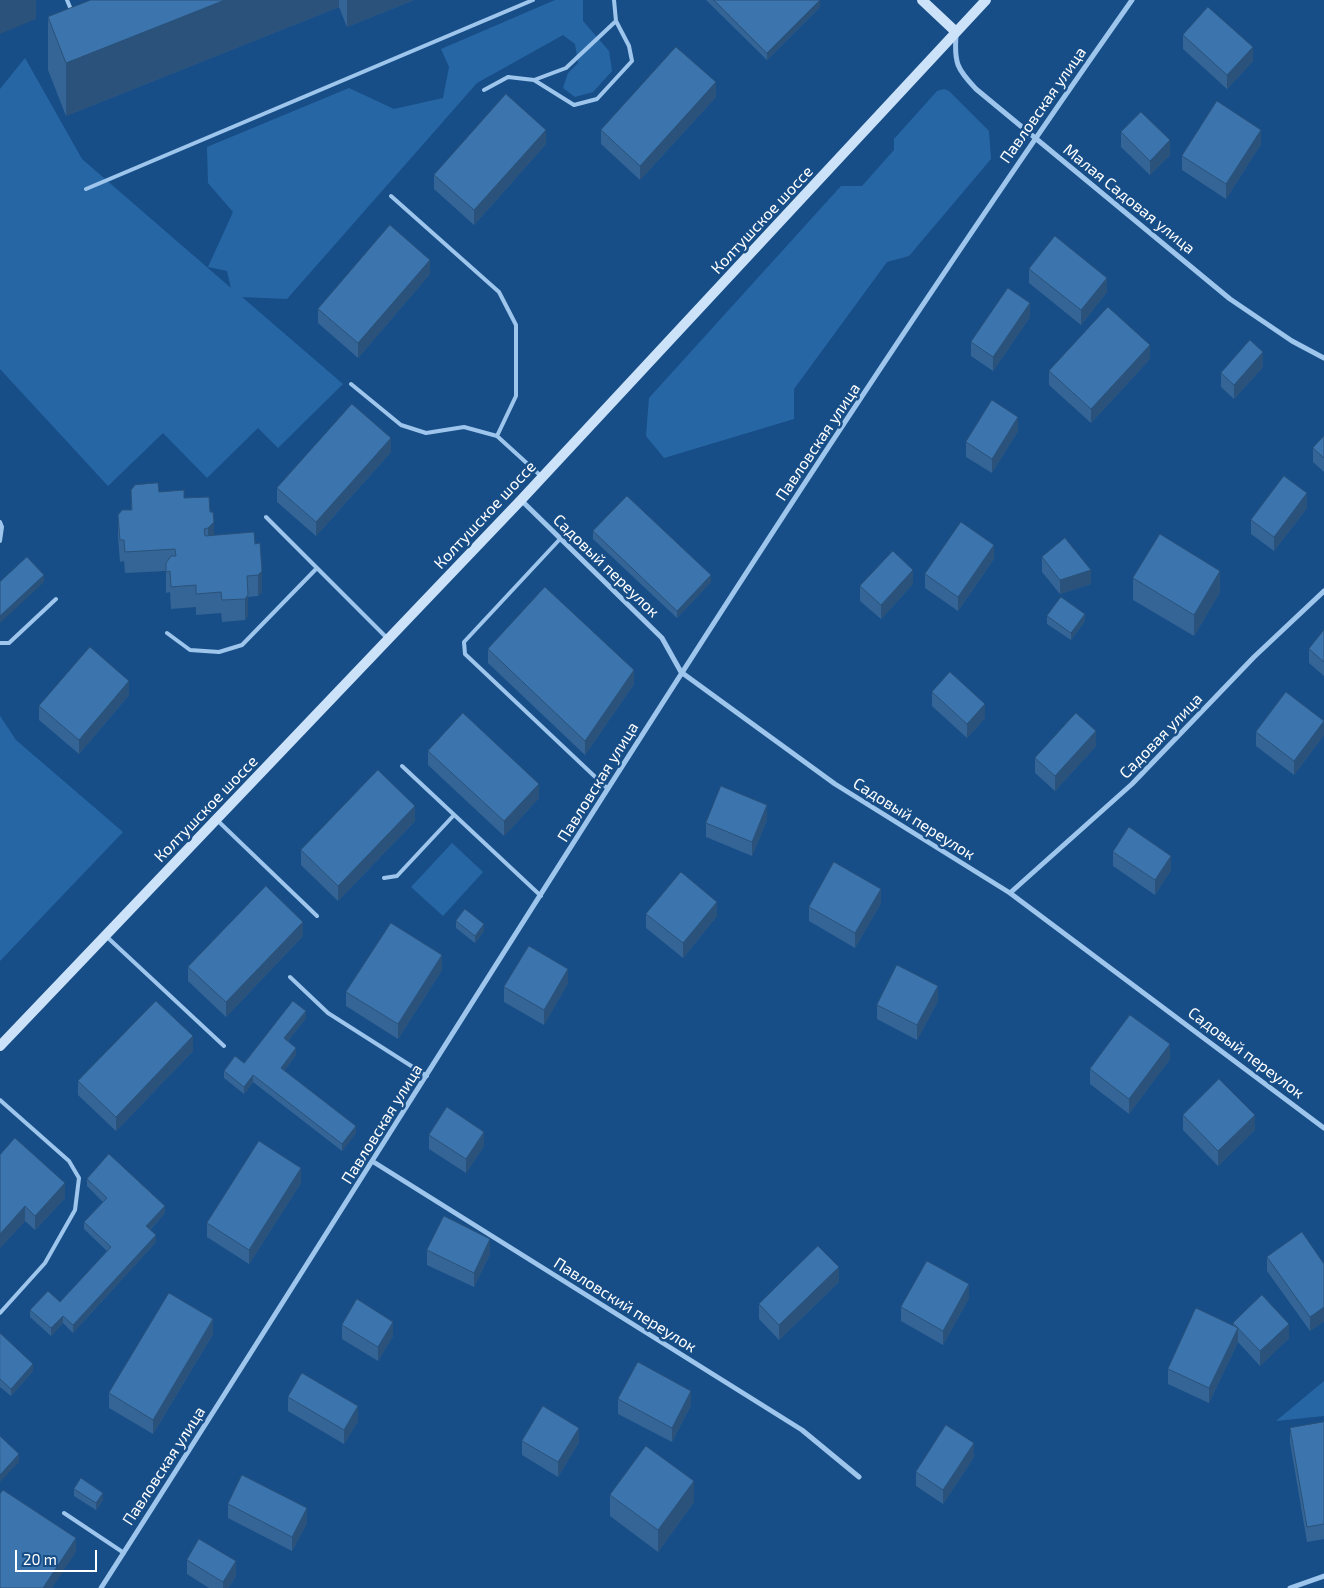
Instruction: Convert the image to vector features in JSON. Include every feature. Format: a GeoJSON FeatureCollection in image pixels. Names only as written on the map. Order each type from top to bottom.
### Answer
{"type":"FeatureCollection","features":[{"type":"Feature","properties":{"kind":"main road"},"geometry":{"type":"LineString","coordinates":[[922,0],[956,32]]}},
{"type":"Feature","properties":{"kind":"main road","name":"Колтушское шоссе"},"geometry":{"type":"LineString","coordinates":[[0,1046],[521,500],[986,0]]}},
{"type":"Feature","properties":{"kind":"street","name":"Павловская улица"},"geometry":{"type":"LineString","coordinates":[[101,1588],[541,896],[681,672],[1034,138],[1132,0]]}},
{"type":"Feature","properties":{"kind":"street","name":"Малая Садовая улица"},"geometry":{"type":"LineString","coordinates":[[956,32],[954,52],[959,71],[976,89],[1230,299],[1292,341],[1324,358]]}},
{"type":"Feature","properties":{"kind":"street","name":"Садовый переулок"},"geometry":{"type":"LineString","coordinates":[[521,500],[662,638],[681,672],[835,784],[1010,893],[1324,1128]]}},
{"type":"Feature","properties":{"kind":"street","name":"Садовая улица"},"geometry":{"type":"LineString","coordinates":[[1010,893],[1132,784],[1254,657],[1324,590]]}},
{"type":"Feature","properties":{"kind":"street","name":"Павловский переулок"},"geometry":{"type":"LineString","coordinates":[[372,1162],[802,1430],[859,1477]]}},
{"type":"Feature","properties":{"kind":"street"},"geometry":{"type":"LineString","coordinates":[[1290,1588],[1324,1576]]}},
{"type":"Feature","properties":{"kind":"lane"},"geometry":{"type":"LineString","coordinates":[[67,0],[73,15],[82,11]]}},
{"type":"Feature","properties":{"kind":"lane"},"geometry":{"type":"LineString","coordinates":[[86,189],[533,0]]}},
{"type":"Feature","properties":{"kind":"lane"},"geometry":{"type":"LineString","coordinates":[[484,90],[508,77],[534,80],[574,105],[597,99],[632,61],[629,46],[616,21],[614,0]]}},
{"type":"Feature","properties":{"kind":"lane"},"geometry":{"type":"LineString","coordinates":[[534,80],[566,68],[616,21]]}},
{"type":"Feature","properties":{"kind":"lane"},"geometry":{"type":"LineString","coordinates":[[391,196],[499,292],[516,325],[516,396],[497,436]]}},
{"type":"Feature","properties":{"kind":"lane"},"geometry":{"type":"LineString","coordinates":[[351,384],[401,425],[426,433],[464,426],[497,436],[542,477]]}},
{"type":"Feature","properties":{"kind":"lane"},"geometry":{"type":"LineString","coordinates":[[266,517],[388,639]]}},
{"type":"Feature","properties":{"kind":"lane"},"geometry":{"type":"LineString","coordinates":[[0,522],[2,527],[0,542]]}},
{"type":"Feature","properties":{"kind":"lane"},"geometry":{"type":"LineString","coordinates":[[560,539],[464,642],[465,654],[608,790]]}},
{"type":"Feature","properties":{"kind":"lane"},"geometry":{"type":"LineString","coordinates":[[167,633],[190,650],[219,652],[242,645],[317,568]]}},
{"type":"Feature","properties":{"kind":"lane"},"geometry":{"type":"LineString","coordinates":[[0,642],[9,643],[56,599]]}},
{"type":"Feature","properties":{"kind":"lane"},"geometry":{"type":"LineString","coordinates":[[402,766],[541,896]]}},
{"type":"Feature","properties":{"kind":"lane"},"geometry":{"type":"LineString","coordinates":[[384,878],[397,876],[454,815]]}},
{"type":"Feature","properties":{"kind":"lane"},"geometry":{"type":"LineString","coordinates":[[216,819],[317,916]]}},
{"type":"Feature","properties":{"kind":"lane"},"geometry":{"type":"LineString","coordinates":[[106,935],[224,1046]]}},
{"type":"Feature","properties":{"kind":"lane"},"geometry":{"type":"LineString","coordinates":[[290,977],[328,1013],[426,1076]]}},
{"type":"Feature","properties":{"kind":"lane"},"geometry":{"type":"LineString","coordinates":[[0,1100],[69,1161],[79,1178],[75,1210],[45,1263],[0,1313]]}},
{"type":"Feature","properties":{"kind":"lane"},"geometry":{"type":"LineString","coordinates":[[64,1513],[124,1553]]}},
{"type":"Feature","properties":{"kind":"shaded area"},"geometry":{"type":"Polygon","coordinates":[[[555,0],[583,0],[583,21],[609,51],[612,71],[593,92],[575,97],[563,88],[568,73],[578,63],[575,44],[563,35],[477,83],[287,299],[242,297],[343,384],[278,448],[258,428],[207,478],[163,433],[108,486],[0,369],[0,89],[25,58],[82,159],[231,288],[227,271],[208,267],[233,212],[208,183],[207,147],[349,88],[394,109],[443,98],[449,67],[441,49],[555,0]]]}},
{"type":"Feature","properties":{"kind":"shaded area"},"geometry":{"type":"Polygon","coordinates":[[[944,89],[949,91],[989,131],[991,159],[909,256],[887,262],[794,389],[794,419],[664,458],[646,436],[649,398],[841,186],[862,186],[894,150],[894,139],[937,91],[944,89]]]}},
{"type":"Feature","properties":{"kind":"shaded area"},"geometry":{"type":"Polygon","coordinates":[[[0,716],[16,740],[123,832],[0,961],[0,716]]]}},
{"type":"Feature","properties":{"kind":"shaded area"},"geometry":{"type":"Polygon","coordinates":[[[452,843],[483,872],[443,916],[411,887],[452,843]]]}},
{"type":"Feature","properties":{"kind":"shaded area"},"geometry":{"type":"Polygon","coordinates":[[[1324,1381],[1324,1416],[1276,1421],[1324,1381]]]}},
{"type":"Feature","properties":{"kind":"building"},"geometry":{"type":"Polygon","coordinates":[[[91,0],[225,0],[66,63],[48,17],[91,0]]]}},
{"type":"Feature","properties":{"kind":"building"},"geometry":{"type":"Polygon","coordinates":[[[714,0],[820,0],[767,53],[714,0]]]}},
{"type":"Feature","properties":{"kind":"building"},"geometry":{"type":"Polygon","coordinates":[[[1208,7],[1253,47],[1227,75],[1183,35],[1208,7]]]}},
{"type":"Feature","properties":{"kind":"building"},"geometry":{"type":"Polygon","coordinates":[[[676,47],[716,82],[640,166],[601,130],[676,47]]]}},
{"type":"Feature","properties":{"kind":"building"},"geometry":{"type":"Polygon","coordinates":[[[506,94],[546,130],[474,210],[434,175],[506,94]]]}},
{"type":"Feature","properties":{"kind":"building"},"geometry":{"type":"Polygon","coordinates":[[[1217,101],[1261,130],[1226,184],[1182,156],[1217,101]]]}},
{"type":"Feature","properties":{"kind":"building"},"geometry":{"type":"Polygon","coordinates":[[[1141,112],[1170,140],[1150,161],[1121,132],[1141,112]]]}},
{"type":"Feature","properties":{"kind":"building"},"geometry":{"type":"Polygon","coordinates":[[[390,225],[430,260],[358,343],[318,309],[390,225]]]}},
{"type":"Feature","properties":{"kind":"building"},"geometry":{"type":"Polygon","coordinates":[[[1055,236],[1107,278],[1081,310],[1029,269],[1055,236]]]}},
{"type":"Feature","properties":{"kind":"building"},"geometry":{"type":"Polygon","coordinates":[[[1008,288],[1030,303],[993,357],[971,342],[1008,288]]]}},
{"type":"Feature","properties":{"kind":"building"},"geometry":{"type":"Polygon","coordinates":[[[1108,307],[1150,345],[1091,409],[1049,371],[1108,307]]]}},
{"type":"Feature","properties":{"kind":"building"},"geometry":{"type":"Polygon","coordinates":[[[1250,340],[1263,352],[1234,385],[1221,373],[1250,340]]]}},
{"type":"Feature","properties":{"kind":"building"},"geometry":{"type":"Polygon","coordinates":[[[992,400],[1018,417],[992,459],[966,442],[992,400]]]}},
{"type":"Feature","properties":{"kind":"building"},"geometry":{"type":"Polygon","coordinates":[[[352,404],[391,438],[316,522],[277,488],[352,404]]]}},
{"type":"Feature","properties":{"kind":"building"},"geometry":{"type":"Polygon","coordinates":[[[1324,436],[1324,458],[1313,448],[1324,436]]]}},
{"type":"Feature","properties":{"kind":"building"},"geometry":{"type":"Polygon","coordinates":[[[1284,476],[1307,493],[1274,537],[1251,520],[1284,476]]]}},
{"type":"Feature","properties":{"kind":"building"},"geometry":{"type":"Polygon","coordinates":[[[158,483],[159,492],[184,490],[184,498],[209,497],[210,512],[213,512],[214,522],[204,529],[205,536],[254,532],[255,544],[260,543],[262,571],[258,575],[247,576],[248,595],[245,599],[222,600],[221,592],[196,594],[196,585],[171,587],[170,571],[166,572],[166,563],[171,556],[176,556],[175,549],[125,552],[124,540],[120,540],[118,515],[122,510],[132,510],[131,490],[135,485],[158,483]]]}},
{"type":"Feature","properties":{"kind":"building"},"geometry":{"type":"Polygon","coordinates":[[[627,496],[711,575],[677,611],[593,531],[627,496]]]}},
{"type":"Feature","properties":{"kind":"building"},"geometry":{"type":"Polygon","coordinates":[[[961,522],[994,545],[958,597],[925,574],[961,522]]]}},
{"type":"Feature","properties":{"kind":"building"},"geometry":{"type":"Polygon","coordinates":[[[1160,534],[1220,571],[1194,615],[1133,578],[1160,534]]]}},
{"type":"Feature","properties":{"kind":"building"},"geometry":{"type":"Polygon","coordinates":[[[1065,538],[1091,570],[1060,580],[1042,557],[1065,538]]]}},
{"type":"Feature","properties":{"kind":"building"},"geometry":{"type":"Polygon","coordinates":[[[893,551],[913,570],[881,605],[860,586],[893,551]]]}},
{"type":"Feature","properties":{"kind":"building"},"geometry":{"type":"Polygon","coordinates":[[[27,557],[44,575],[0,616],[0,582],[27,557]]]}},
{"type":"Feature","properties":{"kind":"building"},"geometry":{"type":"Polygon","coordinates":[[[545,587],[634,670],[585,741],[488,649],[545,587]]]}},
{"type":"Feature","properties":{"kind":"building"},"geometry":{"type":"Polygon","coordinates":[[[1061,597],[1085,614],[1071,633],[1047,616],[1061,597]]]}},
{"type":"Feature","properties":{"kind":"building"},"geometry":{"type":"Polygon","coordinates":[[[1324,630],[1324,662],[1309,649],[1324,630]]]}},
{"type":"Feature","properties":{"kind":"building"},"geometry":{"type":"Polygon","coordinates":[[[90,647],[129,681],[79,740],[39,706],[90,647]]]}},
{"type":"Feature","properties":{"kind":"building"},"geometry":{"type":"Polygon","coordinates":[[[950,672],[985,704],[967,724],[932,692],[950,672]]]}},
{"type":"Feature","properties":{"kind":"building"},"geometry":{"type":"Polygon","coordinates":[[[1286,692],[1324,721],[1294,761],[1256,732],[1286,692]]]}},
{"type":"Feature","properties":{"kind":"building"},"geometry":{"type":"Polygon","coordinates":[[[463,713],[539,784],[504,821],[428,751],[463,713]]]}},
{"type":"Feature","properties":{"kind":"building"},"geometry":{"type":"Polygon","coordinates":[[[1076,713],[1096,731],[1055,776],[1035,758],[1076,713]]]}},
{"type":"Feature","properties":{"kind":"building"},"geometry":{"type":"Polygon","coordinates":[[[378,770],[415,806],[338,886],[301,850],[378,770]]]}},
{"type":"Feature","properties":{"kind":"building"},"geometry":{"type":"Polygon","coordinates":[[[721,786],[767,805],[752,842],[706,823],[721,786]]]}},
{"type":"Feature","properties":{"kind":"building"},"geometry":{"type":"Polygon","coordinates":[[[1129,827],[1171,856],[1155,880],[1113,852],[1129,827]]]}},
{"type":"Feature","properties":{"kind":"building"},"geometry":{"type":"Polygon","coordinates":[[[834,862],[881,889],[855,933],[809,907],[834,862]]]}},
{"type":"Feature","properties":{"kind":"building"},"geometry":{"type":"Polygon","coordinates":[[[681,872],[717,902],[683,943],[646,914],[681,872]]]}},
{"type":"Feature","properties":{"kind":"building"},"geometry":{"type":"Polygon","coordinates":[[[266,886],[303,922],[226,1002],[188,967],[266,886]]]}},
{"type":"Feature","properties":{"kind":"building"},"geometry":{"type":"Polygon","coordinates":[[[465,909],[484,924],[475,936],[456,921],[465,909]]]}},
{"type":"Feature","properties":{"kind":"building"},"geometry":{"type":"Polygon","coordinates":[[[391,923],[442,955],[398,1024],[346,992],[391,923]]]}},
{"type":"Feature","properties":{"kind":"building"},"geometry":{"type":"Polygon","coordinates":[[[529,946],[568,969],[544,1010],[504,987],[529,946]]]}},
{"type":"Feature","properties":{"kind":"building"},"geometry":{"type":"Polygon","coordinates":[[[897,965],[938,986],[917,1025],[877,1005],[897,965]]]}},
{"type":"Feature","properties":{"kind":"building"},"geometry":{"type":"Polygon","coordinates":[[[156,1001],[193,1036],[116,1117],[78,1081],[156,1001]]]}},
{"type":"Feature","properties":{"kind":"building"},"geometry":{"type":"Polygon","coordinates":[[[293,1001],[306,1011],[284,1038],[296,1048],[281,1068],[356,1126],[342,1144],[253,1075],[244,1087],[224,1071],[235,1056],[244,1063],[293,1001]]]}},
{"type":"Feature","properties":{"kind":"building"},"geometry":{"type":"Polygon","coordinates":[[[1130,1015],[1170,1044],[1129,1099],[1090,1069],[1130,1015]]]}},
{"type":"Feature","properties":{"kind":"building"},"geometry":{"type":"Polygon","coordinates":[[[1219,1079],[1255,1115],[1218,1151],[1183,1115],[1219,1079]]]}},
{"type":"Feature","properties":{"kind":"building"},"geometry":{"type":"Polygon","coordinates":[[[447,1107],[484,1132],[466,1159],[429,1135],[447,1107]]]}},
{"type":"Feature","properties":{"kind":"building"},"geometry":{"type":"Polygon","coordinates":[[[15,1138],[65,1183],[35,1216],[25,1206],[0,1234],[0,1155],[15,1138]]]}},
{"type":"Feature","properties":{"kind":"building"},"geometry":{"type":"Polygon","coordinates":[[[259,1141],[301,1168],[249,1250],[207,1223],[259,1141]]]}},
{"type":"Feature","properties":{"kind":"building"},"geometry":{"type":"Polygon","coordinates":[[[109,1154],[165,1206],[146,1226],[156,1235],[73,1325],[63,1316],[51,1328],[30,1310],[48,1291],[60,1302],[111,1247],[84,1222],[107,1198],[87,1179],[109,1154]]]}},
{"type":"Feature","properties":{"kind":"building"},"geometry":{"type":"Polygon","coordinates":[[[444,1216],[490,1239],[474,1273],[427,1250],[444,1216]]]}},
{"type":"Feature","properties":{"kind":"building"},"geometry":{"type":"Polygon","coordinates":[[[1302,1232],[1324,1264],[1324,1307],[1310,1317],[1267,1257],[1302,1232]]]}},
{"type":"Feature","properties":{"kind":"building"},"geometry":{"type":"Polygon","coordinates":[[[818,1246],[839,1267],[779,1325],[759,1304],[818,1246]]]}},
{"type":"Feature","properties":{"kind":"building"},"geometry":{"type":"Polygon","coordinates":[[[927,1261],[969,1284],[943,1331],[901,1307],[927,1261]]]}},
{"type":"Feature","properties":{"kind":"building"},"geometry":{"type":"Polygon","coordinates":[[[169,1293],[213,1319],[153,1420],[109,1393],[169,1293]]]}},
{"type":"Feature","properties":{"kind":"building"},"geometry":{"type":"Polygon","coordinates":[[[1262,1295],[1289,1324],[1260,1351],[1233,1323],[1262,1295]]]}},
{"type":"Feature","properties":{"kind":"building"},"geometry":{"type":"Polygon","coordinates":[[[357,1299],[393,1322],[378,1347],[342,1325],[357,1299]]]}},
{"type":"Feature","properties":{"kind":"building"},"geometry":{"type":"Polygon","coordinates":[[[1196,1308],[1238,1328],[1209,1388],[1168,1369],[1196,1308]]]}},
{"type":"Feature","properties":{"kind":"building"},"geometry":{"type":"Polygon","coordinates":[[[0,1333],[33,1364],[11,1389],[0,1379],[0,1333]]]}},
{"type":"Feature","properties":{"kind":"building"},"geometry":{"type":"Polygon","coordinates":[[[638,1362],[691,1391],[672,1428],[618,1399],[638,1362]]]}},
{"type":"Feature","properties":{"kind":"building"},"geometry":{"type":"Polygon","coordinates":[[[302,1373],[358,1406],[344,1430],[288,1397],[302,1373]]]}},
{"type":"Feature","properties":{"kind":"building"},"geometry":{"type":"Polygon","coordinates":[[[543,1406],[579,1428],[558,1462],[522,1441],[543,1406]]]}},
{"type":"Feature","properties":{"kind":"building"},"geometry":{"type":"Polygon","coordinates":[[[1324,1422],[1324,1524],[1307,1527],[1290,1428],[1324,1422]]]}},
{"type":"Feature","properties":{"kind":"building"},"geometry":{"type":"Polygon","coordinates":[[[946,1425],[974,1443],[943,1490],[916,1472],[946,1425]]]}},
{"type":"Feature","properties":{"kind":"building"},"geometry":{"type":"Polygon","coordinates":[[[0,1436],[19,1454],[0,1475],[0,1436]]]}},
{"type":"Feature","properties":{"kind":"building"},"geometry":{"type":"Polygon","coordinates":[[[646,1446],[694,1481],[658,1530],[610,1495],[646,1446]]]}},
{"type":"Feature","properties":{"kind":"building"},"geometry":{"type":"Polygon","coordinates":[[[242,1475],[307,1508],[292,1537],[228,1504],[242,1475]]]}},
{"type":"Feature","properties":{"kind":"building"},"geometry":{"type":"Polygon","coordinates":[[[81,1478],[103,1493],[96,1503],[74,1489],[81,1478]]]}},
{"type":"Feature","properties":{"kind":"building"},"geometry":{"type":"Polygon","coordinates":[[[3,1490],[76,1538],[43,1588],[0,1588],[0,1494],[3,1490]]]}},
{"type":"Feature","properties":{"kind":"building"},"geometry":{"type":"Polygon","coordinates":[[[199,1539],[236,1561],[223,1582],[187,1560],[199,1539]]]}}]}
